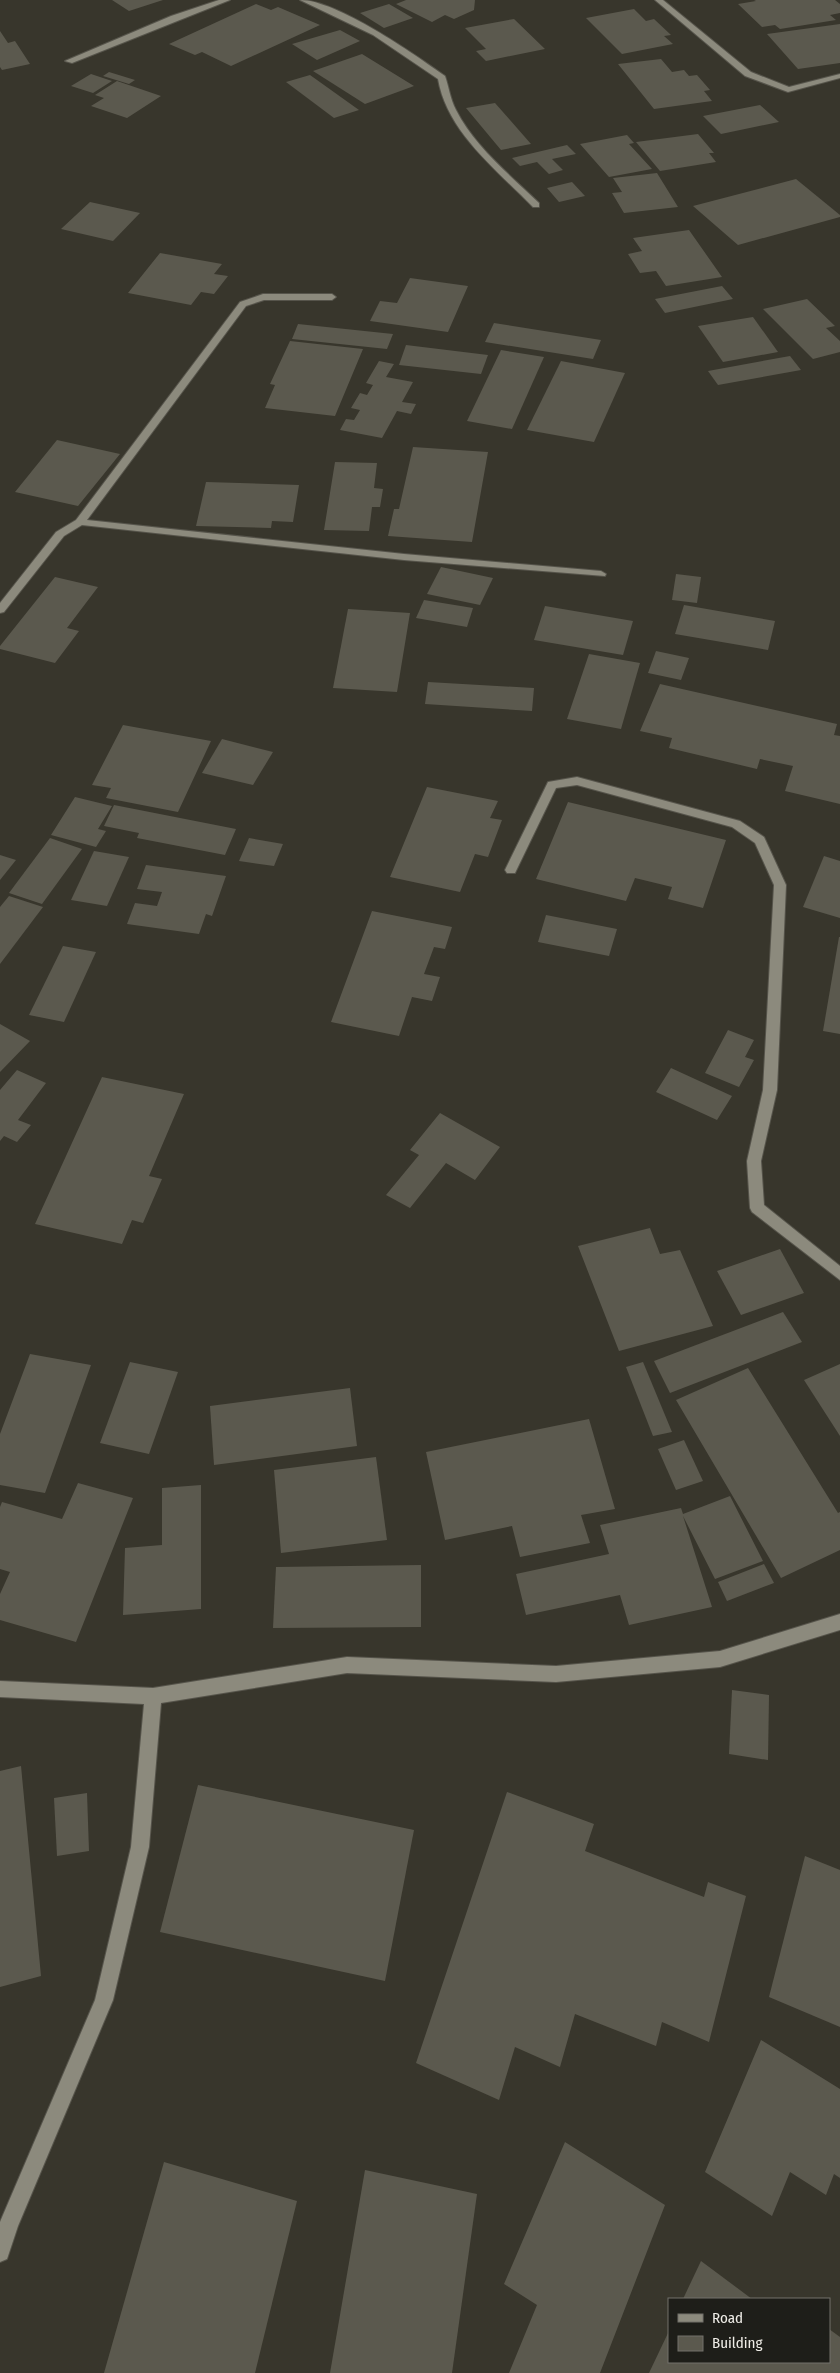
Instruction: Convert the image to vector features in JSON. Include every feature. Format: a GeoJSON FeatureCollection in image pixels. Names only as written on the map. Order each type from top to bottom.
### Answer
{"type":"FeatureCollection","features":[{"type":"Feature","properties":{"kind":"street"},"geometry":{"type":"LineString","coordinates":[[69,61],[174,18],[226,0]]}},
{"type":"Feature","properties":{"kind":"street"},"geometry":{"type":"LineString","coordinates":[[304,0],[339,13],[424,64],[442,78],[442,91],[448,105],[476,144],[536,205]]}},
{"type":"Feature","properties":{"kind":"street"},"geometry":{"type":"LineString","coordinates":[[659,0],[748,74],[788,90],[840,76]]}},
{"type":"Feature","properties":{"kind":"street"},"geometry":{"type":"LineString","coordinates":[[0,610],[60,534],[80,522],[243,304],[263,297],[332,298]]}},
{"type":"Feature","properties":{"kind":"street"},"geometry":{"type":"LineString","coordinates":[[80,522],[404,557],[601,574]]}},
{"type":"Feature","properties":{"kind":"street"},"geometry":{"type":"LineString","coordinates":[[511,870],[552,785],[577,781],[736,824],[760,840],[780,885],[770,1090],[754,1162],[757,1208],[840,1274]]}},
{"type":"Feature","properties":{"kind":"street"},"geometry":{"type":"LineString","coordinates":[[0,1689],[154,1696],[347,1665],[556,1674],[720,1659],[840,1622]]}},
{"type":"Feature","properties":{"kind":"street"},"geometry":{"type":"LineString","coordinates":[[0,2252],[8,2226],[104,2000],[140,1847],[154,1696]]}},
{"type":"Feature","properties":{"kind":"building"},"geometry":{"type":"Polygon","coordinates":[[[112,0],[163,0],[129,11],[112,0]]]}},
{"type":"Feature","properties":{"kind":"building"},"geometry":{"type":"Polygon","coordinates":[[[406,0],[475,0],[474,10],[454,19],[445,15],[432,22],[396,4],[406,0]]]}},
{"type":"Feature","properties":{"kind":"building"},"geometry":{"type":"Polygon","coordinates":[[[754,0],[835,0],[840,4],[840,13],[830,15],[836,20],[780,29],[775,25],[762,27],[738,4],[756,1],[754,0]]]}},
{"type":"Feature","properties":{"kind":"building"},"geometry":{"type":"Polygon","coordinates":[[[256,4],[271,10],[278,7],[320,25],[231,66],[202,52],[195,55],[169,44],[256,4]]]}},
{"type":"Feature","properties":{"kind":"building"},"geometry":{"type":"Polygon","coordinates":[[[389,4],[413,18],[384,28],[360,13],[389,4]]]}},
{"type":"Feature","properties":{"kind":"building"},"geometry":{"type":"Polygon","coordinates":[[[634,9],[646,21],[654,19],[671,35],[664,36],[673,44],[622,54],[586,18],[634,9]]]}},
{"type":"Feature","properties":{"kind":"building"},"geometry":{"type":"Polygon","coordinates":[[[514,19],[545,49],[486,61],[476,51],[486,49],[465,28],[514,19]]]}},
{"type":"Feature","properties":{"kind":"building"},"geometry":{"type":"Polygon","coordinates":[[[840,24],[840,63],[798,69],[767,34],[840,24]]]}},
{"type":"Feature","properties":{"kind":"building"},"geometry":{"type":"Polygon","coordinates":[[[340,30],[360,41],[317,60],[292,44],[340,30]]]}},
{"type":"Feature","properties":{"kind":"building"},"geometry":{"type":"Polygon","coordinates":[[[0,31],[8,43],[15,41],[30,64],[2,70],[0,67],[0,31]]]}},
{"type":"Feature","properties":{"kind":"building"},"geometry":{"type":"Polygon","coordinates":[[[362,54],[414,86],[365,104],[313,71],[362,54]]]}},
{"type":"Feature","properties":{"kind":"building"},"geometry":{"type":"Polygon","coordinates":[[[661,59],[672,72],[684,70],[689,76],[697,75],[710,90],[704,91],[712,101],[654,109],[618,64],[661,59]]]}},
{"type":"Feature","properties":{"kind":"building"},"geometry":{"type":"Polygon","coordinates":[[[109,72],[135,80],[129,84],[103,76],[109,72]]]}},
{"type":"Feature","properties":{"kind":"building"},"geometry":{"type":"Polygon","coordinates":[[[91,74],[112,81],[93,93],[71,86],[91,74]]]}},
{"type":"Feature","properties":{"kind":"building"},"geometry":{"type":"Polygon","coordinates":[[[310,75],[359,110],[334,118],[286,82],[310,75]]]}},
{"type":"Feature","properties":{"kind":"building"},"geometry":{"type":"Polygon","coordinates":[[[117,81],[161,96],[127,118],[91,106],[104,98],[95,95],[117,81]]]}},
{"type":"Feature","properties":{"kind":"building"},"geometry":{"type":"Polygon","coordinates":[[[495,103],[531,144],[501,150],[466,108],[495,103]]]}},
{"type":"Feature","properties":{"kind":"building"},"geometry":{"type":"Polygon","coordinates":[[[760,105],[779,122],[721,134],[703,116],[760,105]]]}},
{"type":"Feature","properties":{"kind":"building"},"geometry":{"type":"Polygon","coordinates":[[[698,134],[714,153],[709,153],[716,162],[660,171],[636,142],[698,134]]]}},
{"type":"Feature","properties":{"kind":"building"},"geometry":{"type":"Polygon","coordinates":[[[627,135],[634,143],[629,144],[652,169],[609,177],[580,144],[627,135]]]}},
{"type":"Feature","properties":{"kind":"building"},"geometry":{"type":"Polygon","coordinates":[[[567,145],[576,154],[552,159],[563,170],[549,174],[537,162],[520,166],[512,158],[567,145]]]}},
{"type":"Feature","properties":{"kind":"building"},"geometry":{"type":"Polygon","coordinates":[[[657,173],[678,207],[624,213],[612,193],[622,192],[613,178],[657,173]]]}},
{"type":"Feature","properties":{"kind":"building"},"geometry":{"type":"Polygon","coordinates":[[[796,179],[840,215],[840,217],[738,245],[693,206],[796,179]]]}},
{"type":"Feature","properties":{"kind":"building"},"geometry":{"type":"Polygon","coordinates":[[[572,182],[585,196],[559,202],[547,188],[572,182]]]}},
{"type":"Feature","properties":{"kind":"building"},"geometry":{"type":"Polygon","coordinates":[[[90,202],[140,213],[113,241],[61,229],[90,202]]]}},
{"type":"Feature","properties":{"kind":"building"},"geometry":{"type":"Polygon","coordinates":[[[689,230],[722,277],[666,286],[656,271],[640,273],[628,254],[642,251],[633,238],[689,230]]]}},
{"type":"Feature","properties":{"kind":"building"},"geometry":{"type":"Polygon","coordinates":[[[160,253],[222,264],[214,274],[228,276],[214,294],[201,292],[191,305],[128,293],[160,253]]]}},
{"type":"Feature","properties":{"kind":"building"},"geometry":{"type":"Polygon","coordinates":[[[410,278],[468,286],[448,332],[370,321],[380,301],[397,303],[410,278]]]}},
{"type":"Feature","properties":{"kind":"building"},"geometry":{"type":"Polygon","coordinates":[[[722,286],[733,299],[665,313],[655,299],[722,286]]]}},
{"type":"Feature","properties":{"kind":"building"},"geometry":{"type":"Polygon","coordinates":[[[807,299],[835,326],[826,328],[840,341],[840,352],[813,359],[763,309],[807,299]]]}},
{"type":"Feature","properties":{"kind":"building"},"geometry":{"type":"Polygon","coordinates":[[[753,317],[778,352],[723,362],[698,326],[753,317]]]}},
{"type":"Feature","properties":{"kind":"building"},"geometry":{"type":"Polygon","coordinates":[[[494,323],[601,340],[593,359],[485,342],[494,323]]]}},
{"type":"Feature","properties":{"kind":"building"},"geometry":{"type":"Polygon","coordinates":[[[298,324],[393,334],[387,349],[292,339],[298,324]]]}},
{"type":"Feature","properties":{"kind":"building"},"geometry":{"type":"Polygon","coordinates":[[[290,341],[363,349],[335,416],[265,408],[275,385],[270,384],[290,341]]]}},
{"type":"Feature","properties":{"kind":"building"},"geometry":{"type":"Polygon","coordinates":[[[406,345],[488,355],[481,374],[399,365],[406,345]]]}},
{"type":"Feature","properties":{"kind":"building"},"geometry":{"type":"Polygon","coordinates":[[[501,350],[544,357],[512,429],[467,421],[501,350]]]}},
{"type":"Feature","properties":{"kind":"building"},"geometry":{"type":"Polygon","coordinates":[[[790,356],[801,370],[718,385],[708,371],[790,356]]]}},
{"type":"Feature","properties":{"kind":"building"},"geometry":{"type":"Polygon","coordinates":[[[379,361],[394,364],[386,377],[413,382],[402,402],[416,404],[411,414],[397,411],[382,438],[340,430],[346,419],[354,420],[360,410],[351,408],[360,393],[367,395],[373,385],[366,383],[379,361]]]}},
{"type":"Feature","properties":{"kind":"building"},"geometry":{"type":"Polygon","coordinates":[[[561,361],[625,373],[594,442],[527,430],[561,361]]]}},
{"type":"Feature","properties":{"kind":"building"},"geometry":{"type":"Polygon","coordinates":[[[57,440],[120,454],[78,506],[15,492],[57,440]]]}},
{"type":"Feature","properties":{"kind":"building"},"geometry":{"type":"Polygon","coordinates":[[[413,447],[488,452],[472,542],[388,536],[394,509],[399,509],[413,447]]]}},
{"type":"Feature","properties":{"kind":"building"},"geometry":{"type":"Polygon","coordinates":[[[335,462],[377,463],[374,488],[383,489],[380,507],[372,507],[369,531],[324,530],[335,462]]]}},
{"type":"Feature","properties":{"kind":"building"},"geometry":{"type":"Polygon","coordinates":[[[206,482],[299,485],[293,522],[272,521],[271,528],[196,526],[206,482]]]}},
{"type":"Feature","properties":{"kind":"building"},"geometry":{"type":"Polygon","coordinates":[[[441,567],[493,578],[480,605],[427,594],[441,567]]]}},
{"type":"Feature","properties":{"kind":"building"},"geometry":{"type":"Polygon","coordinates":[[[676,574],[701,577],[697,603],[672,600],[676,574]]]}},
{"type":"Feature","properties":{"kind":"building"},"geometry":{"type":"Polygon","coordinates":[[[55,577],[98,587],[67,628],[79,631],[55,663],[0,649],[0,646],[55,577]]]}},
{"type":"Feature","properties":{"kind":"building"},"geometry":{"type":"Polygon","coordinates":[[[424,600],[473,608],[467,627],[416,618],[424,600]]]}},
{"type":"Feature","properties":{"kind":"building"},"geometry":{"type":"Polygon","coordinates":[[[684,605],[775,621],[768,650],[675,634],[684,605]]]}},
{"type":"Feature","properties":{"kind":"building"},"geometry":{"type":"Polygon","coordinates":[[[545,606],[633,621],[623,655],[534,640],[545,606]]]}},
{"type":"Feature","properties":{"kind":"building"},"geometry":{"type":"Polygon","coordinates":[[[348,609],[410,613],[397,692],[333,688],[348,609]]]}},
{"type":"Feature","properties":{"kind":"building"},"geometry":{"type":"Polygon","coordinates":[[[656,651],[689,658],[681,680],[648,673],[656,651]]]}},
{"type":"Feature","properties":{"kind":"building"},"geometry":{"type":"Polygon","coordinates":[[[589,654],[640,663],[621,729],[567,719],[589,654]]]}},
{"type":"Feature","properties":{"kind":"building"},"geometry":{"type":"Polygon","coordinates":[[[428,682],[534,688],[532,711],[425,704],[428,682]]]}},
{"type":"Feature","properties":{"kind":"building"},"geometry":{"type":"Polygon","coordinates":[[[660,684],[837,724],[834,735],[840,736],[840,804],[785,791],[793,766],[760,759],[757,769],[669,748],[672,738],[640,731],[660,684]]]}},
{"type":"Feature","properties":{"kind":"building"},"geometry":{"type":"Polygon","coordinates":[[[123,725],[211,741],[178,812],[106,798],[111,788],[92,785],[123,725]]]}},
{"type":"Feature","properties":{"kind":"building"},"geometry":{"type":"Polygon","coordinates":[[[222,739],[273,752],[253,785],[202,773],[222,739]]]}},
{"type":"Feature","properties":{"kind":"building"},"geometry":{"type":"Polygon","coordinates":[[[427,787],[498,801],[490,818],[502,820],[488,857],[475,854],[460,892],[390,877],[427,787]]]}},
{"type":"Feature","properties":{"kind":"building"},"geometry":{"type":"Polygon","coordinates":[[[75,797],[112,806],[98,829],[106,831],[96,847],[51,835],[75,797]]]}},
{"type":"Feature","properties":{"kind":"building"},"geometry":{"type":"Polygon","coordinates":[[[568,802],[726,840],[703,908],[668,899],[672,887],[635,878],[626,901],[536,879],[568,802]]]}},
{"type":"Feature","properties":{"kind":"building"},"geometry":{"type":"Polygon","coordinates":[[[114,805],[236,829],[225,855],[137,838],[139,833],[104,826],[114,805]]]}},
{"type":"Feature","properties":{"kind":"building"},"geometry":{"type":"Polygon","coordinates":[[[50,838],[82,849],[42,904],[9,893],[50,838]]]}},
{"type":"Feature","properties":{"kind":"building"},"geometry":{"type":"Polygon","coordinates":[[[249,838],[283,844],[274,866],[239,861],[249,838]]]}},
{"type":"Feature","properties":{"kind":"building"},"geometry":{"type":"Polygon","coordinates":[[[94,851],[129,857],[107,906],[71,900],[94,851]]]}},
{"type":"Feature","properties":{"kind":"building"},"geometry":{"type":"Polygon","coordinates":[[[0,855],[16,860],[0,880],[0,855]]]}},
{"type":"Feature","properties":{"kind":"building"},"geometry":{"type":"Polygon","coordinates":[[[824,856],[840,861],[840,918],[803,907],[824,856]]]}},
{"type":"Feature","properties":{"kind":"building"},"geometry":{"type":"Polygon","coordinates":[[[146,865],[226,876],[212,916],[206,914],[199,934],[127,924],[135,903],[157,906],[162,892],[137,889],[146,865]]]}},
{"type":"Feature","properties":{"kind":"building"},"geometry":{"type":"Polygon","coordinates":[[[9,896],[43,907],[0,964],[0,907],[9,896]]]}},
{"type":"Feature","properties":{"kind":"building"},"geometry":{"type":"Polygon","coordinates":[[[372,911],[452,927],[445,949],[434,947],[424,974],[440,977],[432,1001],[412,997],[399,1036],[331,1022],[372,911]]]}},
{"type":"Feature","properties":{"kind":"building"},"geometry":{"type":"Polygon","coordinates":[[[546,915],[617,929],[609,956],[538,942],[546,915]]]}},
{"type":"Feature","properties":{"kind":"building"},"geometry":{"type":"Polygon","coordinates":[[[840,937],[840,1034],[823,1031],[840,937]]]}},
{"type":"Feature","properties":{"kind":"building"},"geometry":{"type":"Polygon","coordinates":[[[63,946],[96,952],[64,1022],[29,1015],[63,946]]]}},
{"type":"Feature","properties":{"kind":"building"},"geometry":{"type":"Polygon","coordinates":[[[0,1024],[30,1041],[0,1072],[0,1024]]]}},
{"type":"Feature","properties":{"kind":"building"},"geometry":{"type":"Polygon","coordinates":[[[728,1030],[754,1040],[745,1057],[754,1060],[739,1087],[705,1073],[728,1030]]]}},
{"type":"Feature","properties":{"kind":"building"},"geometry":{"type":"Polygon","coordinates":[[[671,1068],[732,1096],[717,1120],[656,1092],[671,1068]]]}},
{"type":"Feature","properties":{"kind":"building"},"geometry":{"type":"Polygon","coordinates":[[[17,1070],[46,1083],[18,1120],[31,1125],[17,1142],[4,1136],[0,1141],[0,1090],[17,1070]]]}},
{"type":"Feature","properties":{"kind":"building"},"geometry":{"type":"Polygon","coordinates":[[[102,1077],[184,1094],[149,1176],[162,1179],[143,1223],[132,1220],[122,1244],[35,1224],[102,1077]]]}},
{"type":"Feature","properties":{"kind":"building"},"geometry":{"type":"Polygon","coordinates":[[[440,1113],[500,1147],[475,1180],[446,1163],[410,1208],[386,1195],[419,1155],[410,1150],[440,1113]]]}},
{"type":"Feature","properties":{"kind":"building"},"geometry":{"type":"Polygon","coordinates":[[[650,1228],[660,1254],[680,1250],[713,1326],[619,1351],[578,1246],[650,1228]]]}},
{"type":"Feature","properties":{"kind":"building"},"geometry":{"type":"Polygon","coordinates":[[[780,1249],[804,1293],[741,1315],[717,1271],[780,1249]]]}},
{"type":"Feature","properties":{"kind":"building"},"geometry":{"type":"Polygon","coordinates":[[[783,1312],[802,1342],[670,1393],[654,1361],[783,1312]]]}},
{"type":"Feature","properties":{"kind":"building"},"geometry":{"type":"Polygon","coordinates":[[[30,1354],[91,1365],[45,1493],[0,1485],[0,1434],[30,1354]]]}},
{"type":"Feature","properties":{"kind":"building"},"geometry":{"type":"Polygon","coordinates":[[[130,1362],[178,1372],[149,1454],[100,1443],[130,1362]]]}},
{"type":"Feature","properties":{"kind":"building"},"geometry":{"type":"Polygon","coordinates":[[[643,1362],[672,1432],[653,1436],[626,1367],[643,1362]]]}},
{"type":"Feature","properties":{"kind":"building"},"geometry":{"type":"Polygon","coordinates":[[[840,1364],[840,1436],[804,1380],[840,1364]]]}},
{"type":"Feature","properties":{"kind":"building"},"geometry":{"type":"Polygon","coordinates":[[[748,1368],[838,1513],[840,1512],[840,1550],[781,1578],[676,1400],[748,1368]]]}},
{"type":"Feature","properties":{"kind":"building"},"geometry":{"type":"Polygon","coordinates":[[[350,1388],[357,1446],[214,1465],[210,1406],[350,1388]]]}},
{"type":"Feature","properties":{"kind":"building"},"geometry":{"type":"Polygon","coordinates":[[[589,1419],[615,1509],[581,1515],[590,1543],[520,1557],[512,1526],[445,1540],[426,1452],[589,1419]]]}},
{"type":"Feature","properties":{"kind":"building"},"geometry":{"type":"Polygon","coordinates":[[[684,1440],[703,1481],[676,1490],[658,1449],[684,1440]]]}},
{"type":"Feature","properties":{"kind":"building"},"geometry":{"type":"Polygon","coordinates":[[[376,1457],[387,1540],[281,1553],[274,1470],[376,1457]]]}},
{"type":"Feature","properties":{"kind":"building"},"geometry":{"type":"Polygon","coordinates":[[[78,1483],[133,1498],[76,1642],[0,1620],[0,1594],[10,1572],[0,1569],[0,1507],[2,1502],[62,1519],[78,1483]]]}},
{"type":"Feature","properties":{"kind":"building"},"geometry":{"type":"Polygon","coordinates":[[[201,1485],[201,1609],[123,1615],[125,1548],[162,1545],[162,1488],[201,1485]]]}},
{"type":"Feature","properties":{"kind":"building"},"geometry":{"type":"Polygon","coordinates":[[[730,1496],[763,1561],[715,1579],[683,1516],[712,1607],[629,1625],[620,1595],[526,1615],[516,1574],[609,1554],[600,1525],[681,1508],[683,1514],[730,1496]]]}},
{"type":"Feature","properties":{"kind":"building"},"geometry":{"type":"Polygon","coordinates":[[[764,1564],[774,1583],[727,1601],[718,1582],[764,1564]]]}},
{"type":"Feature","properties":{"kind":"building"},"geometry":{"type":"Polygon","coordinates":[[[421,1565],[421,1627],[273,1628],[276,1567],[421,1565]]]}},
{"type":"Feature","properties":{"kind":"building"},"geometry":{"type":"Polygon","coordinates":[[[732,1690],[769,1695],[768,1760],[729,1754],[732,1690]]]}},
{"type":"Feature","properties":{"kind":"building"},"geometry":{"type":"Polygon","coordinates":[[[21,1766],[41,1976],[0,1987],[0,1771],[21,1766]]]}},
{"type":"Feature","properties":{"kind":"building"},"geometry":{"type":"Polygon","coordinates":[[[198,1785],[414,1830],[385,1981],[160,1932],[198,1785]]]}},
{"type":"Feature","properties":{"kind":"building"},"geometry":{"type":"Polygon","coordinates":[[[507,1792],[594,1824],[585,1851],[704,1897],[708,1882],[746,1896],[709,2042],[662,2022],[656,2046],[575,2014],[560,2067],[515,2047],[499,2100],[416,2063],[507,1792]]]}},
{"type":"Feature","properties":{"kind":"building"},"geometry":{"type":"Polygon","coordinates":[[[87,1793],[89,1851],[57,1856],[54,1798],[87,1793]]]}},
{"type":"Feature","properties":{"kind":"building"},"geometry":{"type":"Polygon","coordinates":[[[805,1856],[840,1870],[840,2027],[769,1997],[805,1856]]]}},
{"type":"Feature","properties":{"kind":"building"},"geometry":{"type":"Polygon","coordinates":[[[761,2040],[840,2089],[840,2178],[834,2174],[826,2195],[790,2172],[772,2216],[705,2172],[761,2040]]]}},
{"type":"Feature","properties":{"kind":"building"},"geometry":{"type":"Polygon","coordinates":[[[565,2142],[665,2205],[600,2373],[509,2373],[537,2305],[504,2284],[565,2142]]]}},
{"type":"Feature","properties":{"kind":"building"},"geometry":{"type":"Polygon","coordinates":[[[164,2162],[297,2201],[255,2373],[104,2373],[164,2162]]]}},
{"type":"Feature","properties":{"kind":"building"},"geometry":{"type":"Polygon","coordinates":[[[365,2170],[477,2194],[452,2373],[330,2373],[365,2170]]]}},
{"type":"Feature","properties":{"kind":"building"},"geometry":{"type":"Polygon","coordinates":[[[701,2261],[751,2298],[683,2298],[701,2261]]]}},
{"type":"Feature","properties":{"kind":"building"},"geometry":{"type":"Polygon","coordinates":[[[830,2330],[840,2337],[840,2373],[649,2373],[668,2333],[668,2363],[830,2363],[830,2330]]]}}]}
